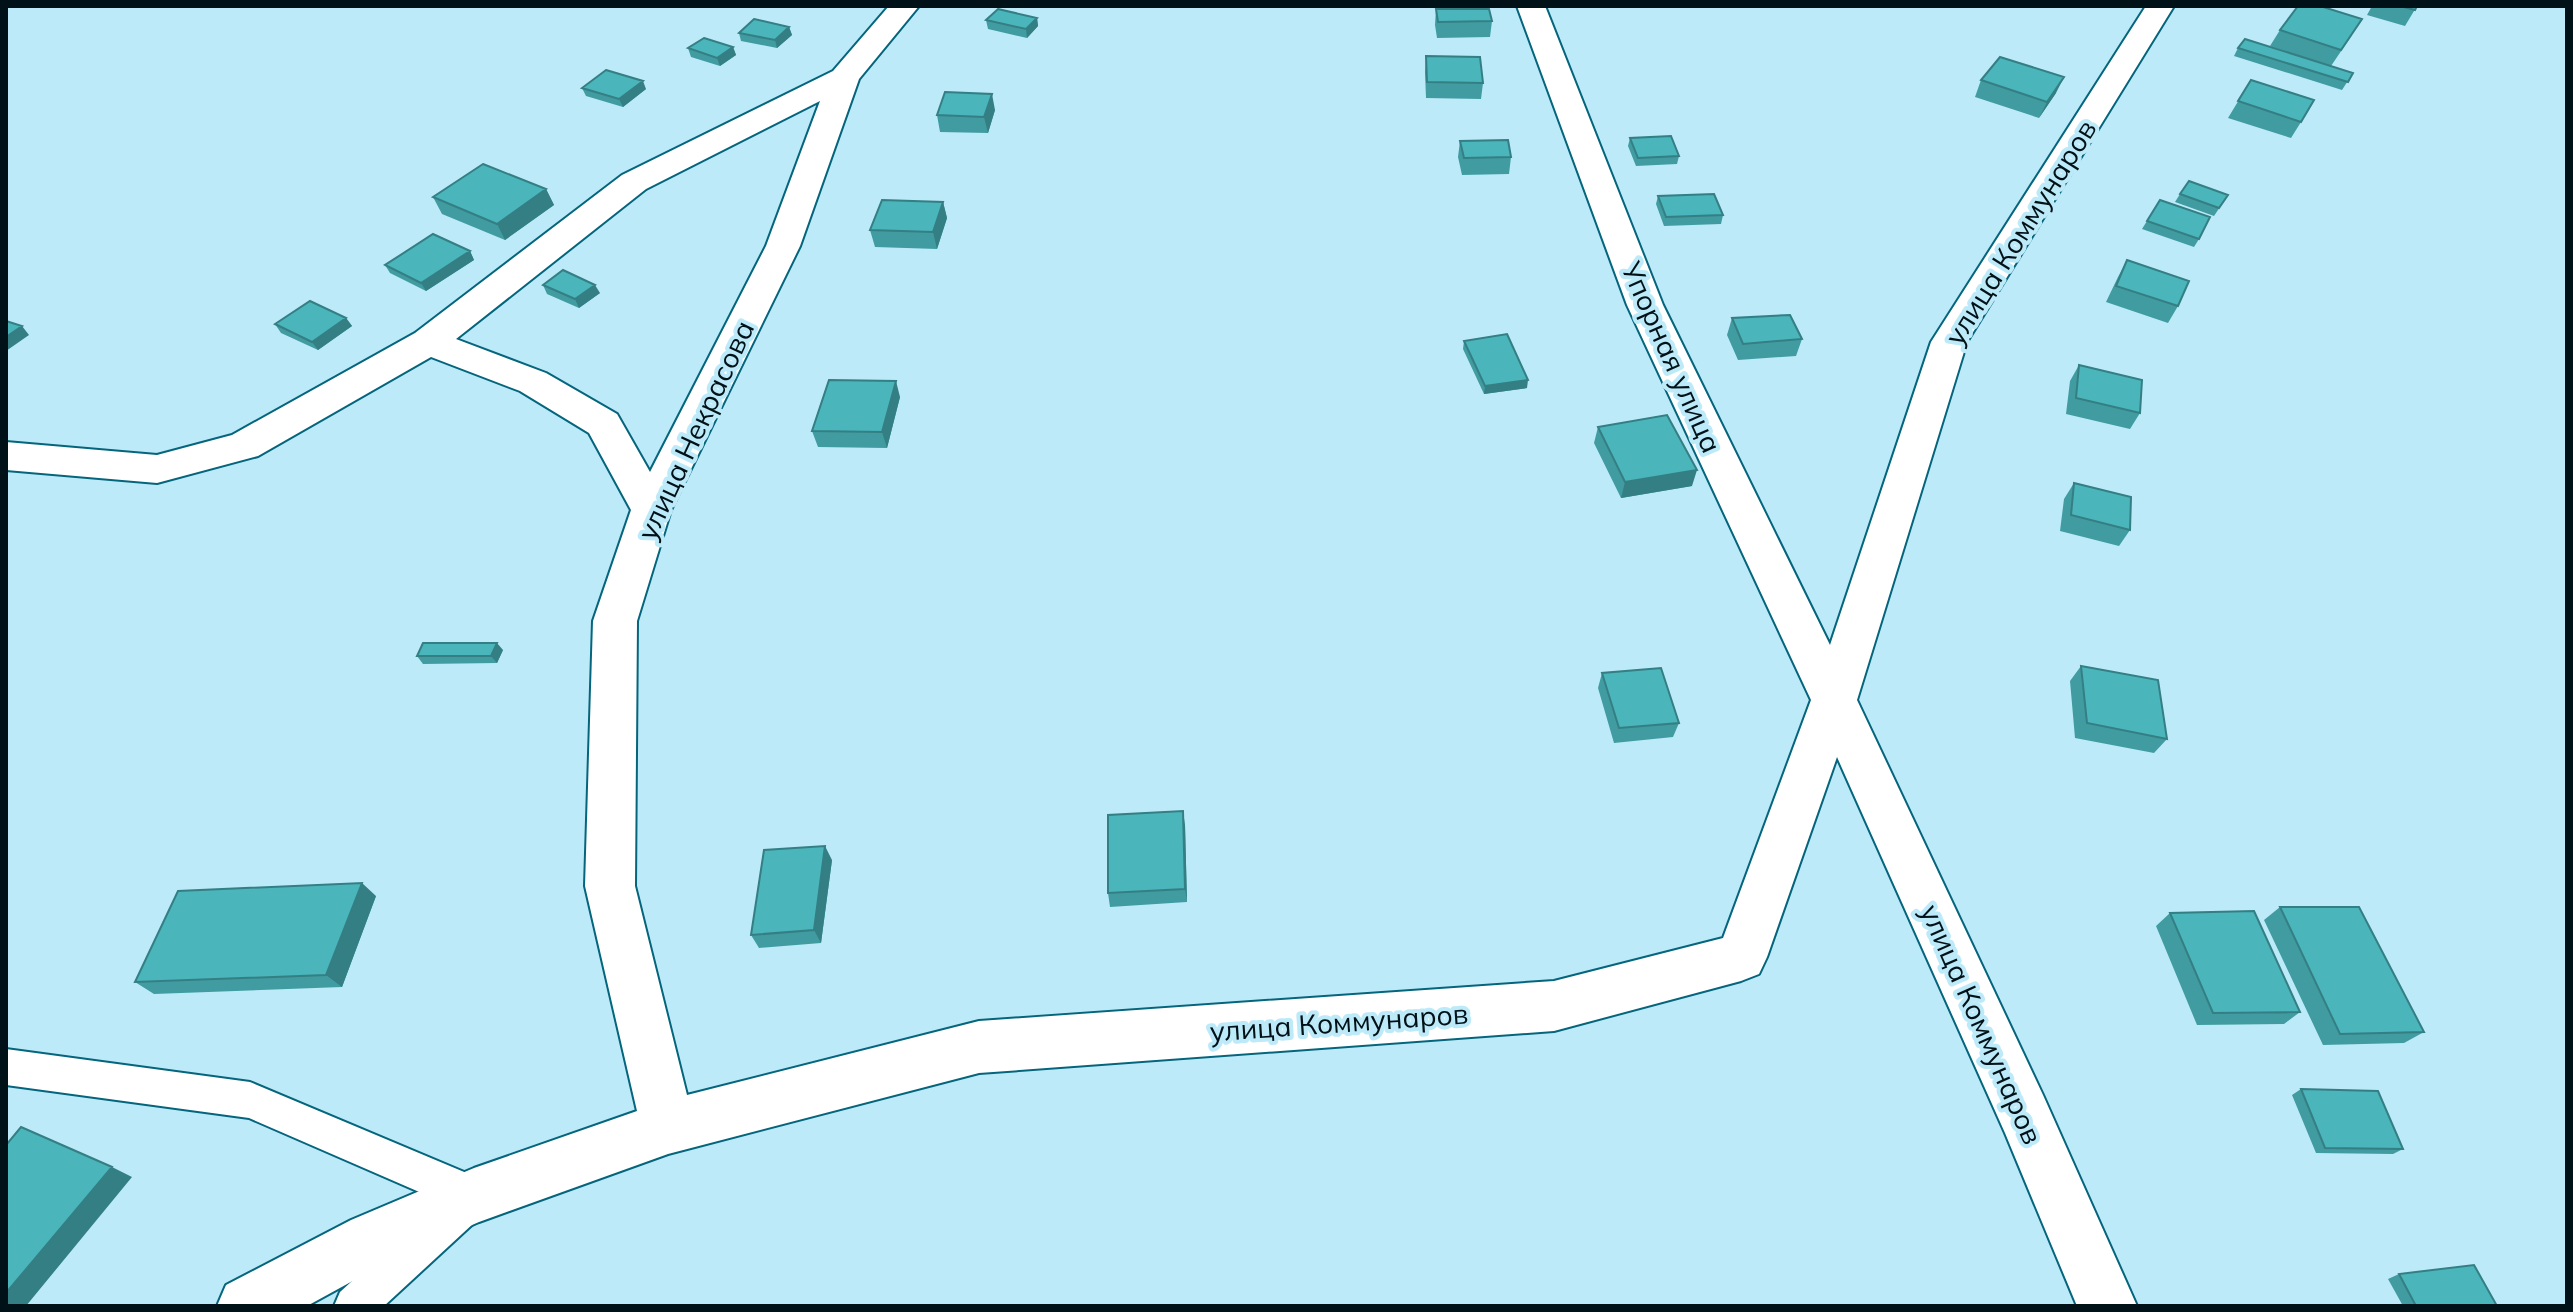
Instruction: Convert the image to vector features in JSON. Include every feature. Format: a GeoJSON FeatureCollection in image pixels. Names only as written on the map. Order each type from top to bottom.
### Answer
{"type":"FeatureCollection","features":[{"type":"Feature","properties":{"kind":"street","name":"улица Некрасова"},"geometry":{"type":"LineString","coordinates":[[668,1127],[610,886],[615,621],[651,510],[783,246],[844,77],[905,6]]}},
{"type":"Feature","properties":{"kind":"street","name":"Упорная улица"},"geometry":{"type":"LineString","coordinates":[[1531,6],[1645,305],[1834,700]]}},
{"type":"Feature","properties":{"kind":"street","name":"улица Коммунаров"},"geometry":{"type":"LineString","coordinates":[[668,1127],[979,1047],[1554,1006],[1741,957],[1834,700],[1949,342],[2160,6]]}},
{"type":"Feature","properties":{"kind":"street","name":"улица Некрасова"},"geometry":{"type":"LineString","coordinates":[[6,456],[157,469],[244,446],[428,342],[634,182],[844,77]]}},
{"type":"Feature","properties":{"kind":"street"},"geometry":{"type":"LineString","coordinates":[[428,342],[533,382],[603,424],[651,510]]}},
{"type":"Feature","properties":{"kind":"street","name":"улица Коммунаров"},"geometry":{"type":"LineString","coordinates":[[1834,700],[2024,1114],[2107,1306]]}},
{"type":"Feature","properties":{"kind":"street"},"geometry":{"type":"LineString","coordinates":[[247,1306],[371,1240],[474,1196],[668,1127]]}},
{"type":"Feature","properties":{"kind":"lane"},"geometry":{"type":"LineString","coordinates":[[6,1067],[250,1100],[474,1196],[354,1306]]}},
{"type":"Feature","properties":{"kind":"building"},"geometry":{"type":"Polygon","coordinates":[[[2298,6],[2320,6],[2362,19],[2341,50],[2280,30],[2298,6]]]}},
{"type":"Feature","properties":{"kind":"building"},"geometry":{"type":"Polygon","coordinates":[[[998,9],[1037,18],[1026,29],[986,20],[998,9]]]}},
{"type":"Feature","properties":{"kind":"building"},"geometry":{"type":"Polygon","coordinates":[[[1436,9],[1489,9],[1492,21],[1438,22],[1436,9]]]}},
{"type":"Feature","properties":{"kind":"building"},"geometry":{"type":"Polygon","coordinates":[[[754,19],[789,27],[775,40],[739,33],[754,19]]]}},
{"type":"Feature","properties":{"kind":"building"},"geometry":{"type":"Polygon","coordinates":[[[704,38],[733,47],[717,58],[688,48],[704,38]]]}},
{"type":"Feature","properties":{"kind":"building"},"geometry":{"type":"Polygon","coordinates":[[[2245,39],[2353,73],[2348,82],[2238,48],[2245,39]]]}},
{"type":"Feature","properties":{"kind":"building"},"geometry":{"type":"Polygon","coordinates":[[[1426,56],[1480,57],[1483,83],[1427,82],[1426,56]]]}},
{"type":"Feature","properties":{"kind":"building"},"geometry":{"type":"Polygon","coordinates":[[[2000,57],[2064,77],[2047,102],[1981,80],[2000,57]]]}},
{"type":"Feature","properties":{"kind":"building"},"geometry":{"type":"Polygon","coordinates":[[[606,70],[643,81],[619,99],[582,88],[606,70]]]}},
{"type":"Feature","properties":{"kind":"building"},"geometry":{"type":"Polygon","coordinates":[[[2251,80],[2314,100],[2301,122],[2238,101],[2251,80]]]}},
{"type":"Feature","properties":{"kind":"building"},"geometry":{"type":"Polygon","coordinates":[[[945,92],[992,94],[984,117],[937,115],[945,92]]]}},
{"type":"Feature","properties":{"kind":"building"},"geometry":{"type":"Polygon","coordinates":[[[1671,136],[1679,156],[1638,158],[1630,138],[1671,136]]]}},
{"type":"Feature","properties":{"kind":"building"},"geometry":{"type":"Polygon","coordinates":[[[1508,140],[1511,157],[1464,158],[1460,141],[1508,140]]]}},
{"type":"Feature","properties":{"kind":"building"},"geometry":{"type":"Polygon","coordinates":[[[483,164],[546,189],[497,224],[433,197],[483,164]]]}},
{"type":"Feature","properties":{"kind":"building"},"geometry":{"type":"Polygon","coordinates":[[[2189,181],[2228,195],[2219,208],[2180,194],[2189,181]]]}},
{"type":"Feature","properties":{"kind":"building"},"geometry":{"type":"Polygon","coordinates":[[[1714,194],[1723,215],[1666,217],[1658,196],[1714,194]]]}},
{"type":"Feature","properties":{"kind":"building"},"geometry":{"type":"Polygon","coordinates":[[[882,200],[943,202],[933,232],[870,230],[882,200]]]}},
{"type":"Feature","properties":{"kind":"building"},"geometry":{"type":"Polygon","coordinates":[[[2160,200],[2210,217],[2199,239],[2147,221],[2160,200]]]}},
{"type":"Feature","properties":{"kind":"building"},"geometry":{"type":"Polygon","coordinates":[[[433,234],[470,251],[421,283],[385,265],[433,234]]]}},
{"type":"Feature","properties":{"kind":"building"},"geometry":{"type":"Polygon","coordinates":[[[2127,260],[2189,281],[2178,306],[2116,286],[2127,260]]]}},
{"type":"Feature","properties":{"kind":"building"},"geometry":{"type":"Polygon","coordinates":[[[563,270],[595,285],[575,299],[543,285],[563,270]]]}},
{"type":"Feature","properties":{"kind":"building"},"geometry":{"type":"Polygon","coordinates":[[[310,301],[346,318],[312,342],[275,324],[310,301]]]}},
{"type":"Feature","properties":{"kind":"building"},"geometry":{"type":"Polygon","coordinates":[[[1790,315],[1802,339],[1743,344],[1732,318],[1790,315]]]}},
{"type":"Feature","properties":{"kind":"building"},"geometry":{"type":"Polygon","coordinates":[[[6,321],[22,326],[6,337],[6,321]]]}},
{"type":"Feature","properties":{"kind":"building"},"geometry":{"type":"Polygon","coordinates":[[[1507,334],[1528,380],[1485,386],[1464,341],[1507,334]]]}},
{"type":"Feature","properties":{"kind":"building"},"geometry":{"type":"Polygon","coordinates":[[[2079,365],[2142,380],[2140,413],[2076,398],[2079,365]]]}},
{"type":"Feature","properties":{"kind":"building"},"geometry":{"type":"Polygon","coordinates":[[[829,380],[896,381],[882,432],[812,431],[829,380]]]}},
{"type":"Feature","properties":{"kind":"building"},"geometry":{"type":"Polygon","coordinates":[[[1667,415],[1697,470],[1625,482],[1598,427],[1667,415]]]}},
{"type":"Feature","properties":{"kind":"building"},"geometry":{"type":"Polygon","coordinates":[[[2074,483],[2131,497],[2130,530],[2071,515],[2074,483]]]}},
{"type":"Feature","properties":{"kind":"building"},"geometry":{"type":"Polygon","coordinates":[[[423,643],[497,643],[491,656],[417,656],[423,643]]]}},
{"type":"Feature","properties":{"kind":"building"},"geometry":{"type":"Polygon","coordinates":[[[2081,666],[2158,680],[2167,739],[2087,723],[2081,666]]]}},
{"type":"Feature","properties":{"kind":"building"},"geometry":{"type":"Polygon","coordinates":[[[1661,668],[1679,723],[1619,728],[1602,673],[1661,668]]]}},
{"type":"Feature","properties":{"kind":"building"},"geometry":{"type":"Polygon","coordinates":[[[1183,811],[1185,889],[1108,893],[1108,815],[1183,811]]]}},
{"type":"Feature","properties":{"kind":"building"},"geometry":{"type":"Polygon","coordinates":[[[825,846],[814,930],[751,935],[764,850],[825,846]]]}},
{"type":"Feature","properties":{"kind":"building"},"geometry":{"type":"Polygon","coordinates":[[[362,883],[326,975],[135,982],[178,891],[362,883]]]}},
{"type":"Feature","properties":{"kind":"building"},"geometry":{"type":"Polygon","coordinates":[[[2280,907],[2359,907],[2424,1032],[2340,1034],[2280,907]]]}},
{"type":"Feature","properties":{"kind":"building"},"geometry":{"type":"Polygon","coordinates":[[[2254,911],[2300,1012],[2213,1013],[2170,913],[2254,911]]]}},
{"type":"Feature","properties":{"kind":"building"},"geometry":{"type":"Polygon","coordinates":[[[2301,1089],[2378,1091],[2403,1149],[2325,1148],[2301,1089]]]}},
{"type":"Feature","properties":{"kind":"building"},"geometry":{"type":"Polygon","coordinates":[[[21,1127],[112,1167],[6,1293],[6,1145],[21,1127]]]}},
{"type":"Feature","properties":{"kind":"building"},"geometry":{"type":"Polygon","coordinates":[[[2474,1265],[2497,1306],[2416,1306],[2399,1274],[2474,1265]]]}}]}
